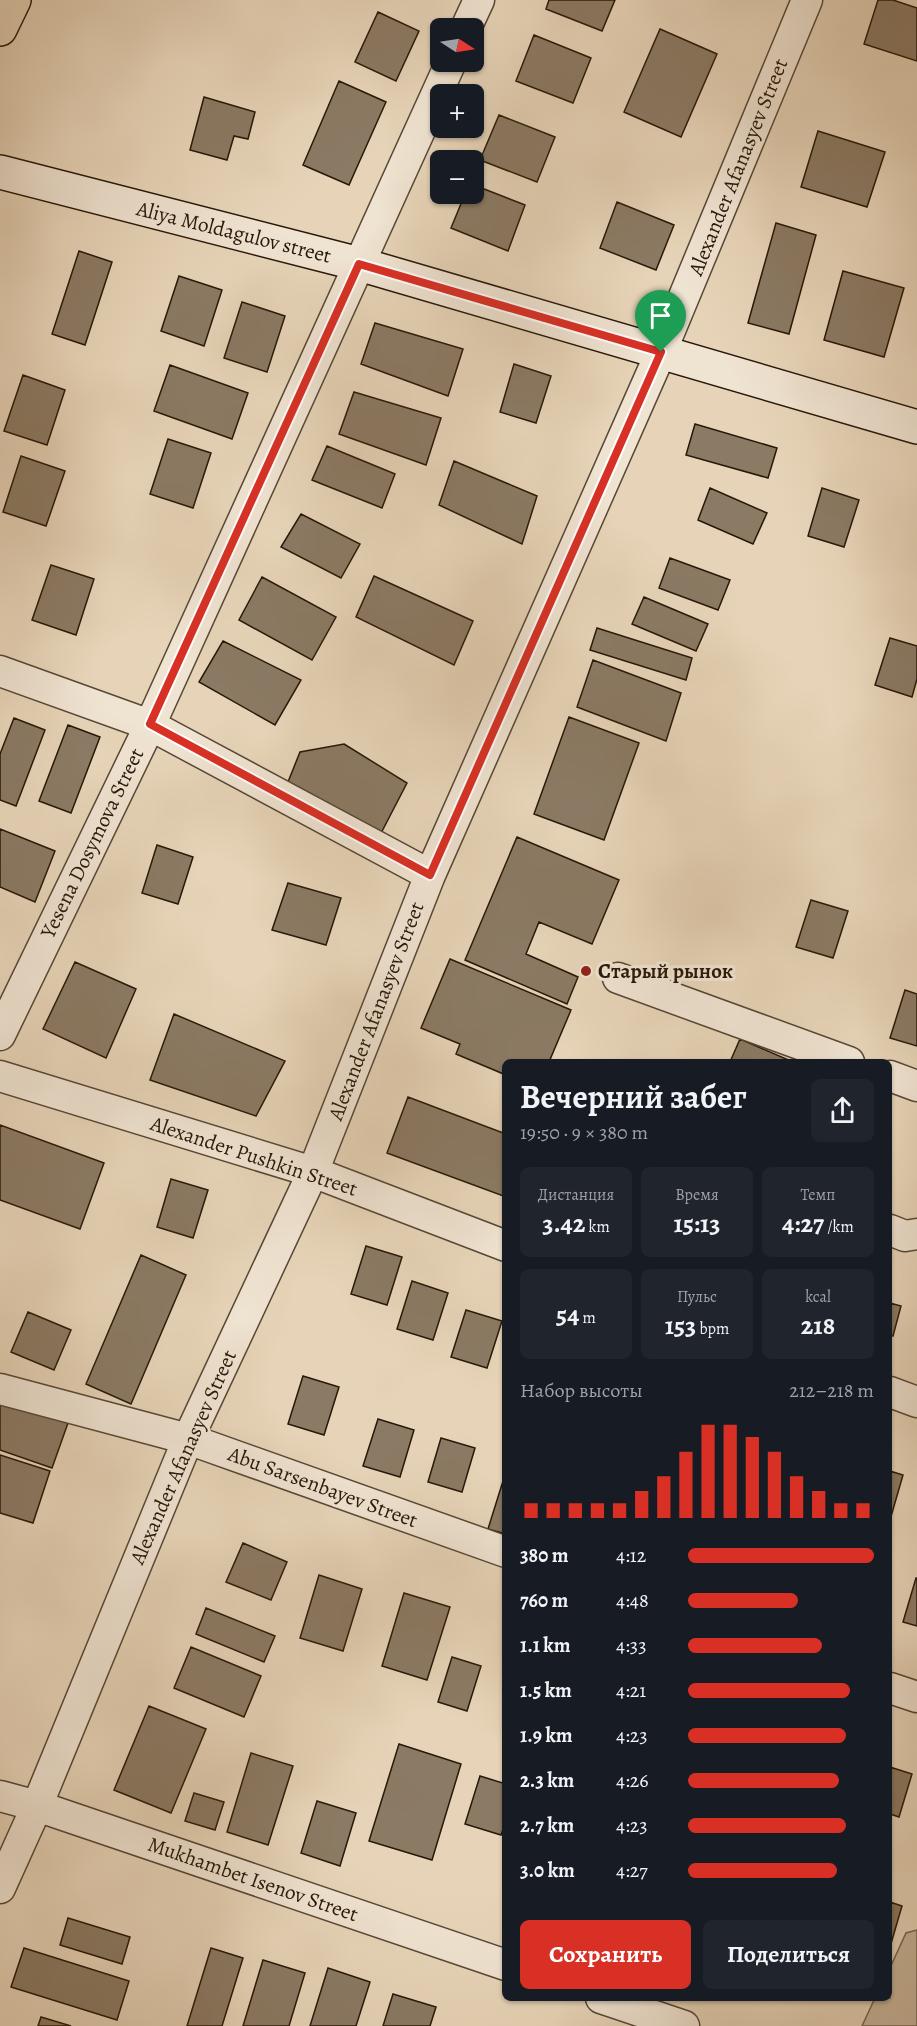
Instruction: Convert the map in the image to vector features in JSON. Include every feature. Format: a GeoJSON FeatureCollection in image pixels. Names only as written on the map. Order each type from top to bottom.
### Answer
{"type":"FeatureCollection","features":[{"type":"Feature","properties":{"kind":"main road"},"geometry":{"type":"LineString","coordinates":[[0,29],[14,0]]}},
{"type":"Feature","properties":{"kind":"main road","name":"Aliya Moldagulov street"},"geometry":{"type":"LineString","coordinates":[[0,172],[359,264],[917,427]]}},
{"type":"Feature","properties":{"kind":"street"},"geometry":{"type":"LineString","coordinates":[[471,18],[479,0]]}},
{"type":"Feature","properties":{"kind":"street","name":"Alexander Afanasyev Street"},"geometry":{"type":"LineString","coordinates":[[0,1888],[37,1806],[188,1439],[313,1172],[430,875],[661,352],[807,0]]}},
{"type":"Feature","properties":{"kind":"street","name":"Yesena Dosymova Street"},"geometry":{"type":"LineString","coordinates":[[0,1035],[150,724],[446,72]]}},
{"type":"Feature","properties":{"kind":"street"},"geometry":{"type":"LineString","coordinates":[[0,671],[150,724],[430,875]]}},
{"type":"Feature","properties":{"kind":"street"},"geometry":{"type":"LineString","coordinates":[[618,978],[841,1059]]}},
{"type":"Feature","properties":{"kind":"street","name":"Alexander Pushkin Street"},"geometry":{"type":"LineString","coordinates":[[0,1076],[313,1172],[502,1244]]}},
{"type":"Feature","properties":{"kind":"street"},"geometry":{"type":"LineString","coordinates":[[892,1078],[917,1086]]}},
{"type":"Feature","properties":{"kind":"street"},"geometry":{"type":"LineString","coordinates":[[892,1231],[905,1236],[917,1234]]}},
{"type":"Feature","properties":{"kind":"street","name":"Abu Sarsenbayev Street"},"geometry":{"type":"LineString","coordinates":[[0,1389],[188,1439],[502,1551]]}},
{"type":"Feature","properties":{"kind":"street"},"geometry":{"type":"LineString","coordinates":[[892,1393],[917,1402]]}},
{"type":"Feature","properties":{"kind":"street"},"geometry":{"type":"LineString","coordinates":[[892,1689],[917,1697]]}},
{"type":"Feature","properties":{"kind":"street","name":"Mukhambet Isenov Street"},"geometry":{"type":"LineString","coordinates":[[0,1796],[37,1806],[502,1964]]}},
{"type":"Feature","properties":{"kind":"street"},"geometry":{"type":"LineString","coordinates":[[611,2001],[684,2026]]}},
{"type":"Feature","properties":{"kind":"shaded area"},"geometry":{"type":"Polygon","coordinates":[[[917,1930],[917,2026],[862,2026],[874,2001],[892,2001],[892,1964],[906,1933],[917,1930]]]}},
{"type":"Feature","properties":{"kind":"building"},"geometry":{"type":"Polygon","coordinates":[[[549,0],[615,0],[602,31],[546,9],[549,0]]]}},
{"type":"Feature","properties":{"kind":"building"},"geometry":{"type":"Polygon","coordinates":[[[878,0],[893,0],[917,8],[917,61],[864,44],[878,0]]]}},
{"type":"Feature","properties":{"kind":"building"},"geometry":{"type":"Polygon","coordinates":[[[378,12],[419,31],[396,81],[355,62],[378,12]]]}},
{"type":"Feature","properties":{"kind":"building"},"geometry":{"type":"Polygon","coordinates":[[[660,29],[717,54],[681,137],[624,112],[660,29]]]}},
{"type":"Feature","properties":{"kind":"building"},"geometry":{"type":"Polygon","coordinates":[[[534,35],[591,58],[573,103],[516,81],[534,35]]]}},
{"type":"Feature","properties":{"kind":"building"},"geometry":{"type":"Polygon","coordinates":[[[339,81],[386,102],[349,185],[303,165],[339,81]]]}},
{"type":"Feature","properties":{"kind":"building"},"geometry":{"type":"Polygon","coordinates":[[[204,97],[255,112],[248,139],[234,136],[227,160],[190,150],[204,97]]]}},
{"type":"Feature","properties":{"kind":"building"},"geometry":{"type":"Polygon","coordinates":[[[499,115],[555,137],[537,182],[484,162],[484,151],[499,115]]]}},
{"type":"Feature","properties":{"kind":"building"},"geometry":{"type":"Polygon","coordinates":[[[818,131],[885,152],[867,207],[801,187],[818,131]]]}},
{"type":"Feature","properties":{"kind":"building"},"geometry":{"type":"Polygon","coordinates":[[[484,189],[525,205],[508,251],[451,228],[461,204],[484,204],[484,189]]]}},
{"type":"Feature","properties":{"kind":"building"},"geometry":{"type":"Polygon","coordinates":[[[617,202],[674,225],[656,270],[600,248],[617,202]]]}},
{"type":"Feature","properties":{"kind":"building"},"geometry":{"type":"Polygon","coordinates":[[[776,223],[816,235],[789,334],[748,323],[776,223]]]}},
{"type":"Feature","properties":{"kind":"building"},"geometry":{"type":"Polygon","coordinates":[[[79,251],[112,262],[85,345],[52,334],[79,251]]]}},
{"type":"Feature","properties":{"kind":"building"},"geometry":{"type":"Polygon","coordinates":[[[843,271],[904,288],[884,357],[824,340],[843,271]]]}},
{"type":"Feature","properties":{"kind":"building"},"geometry":{"type":"Polygon","coordinates":[[[179,276],[222,290],[204,346],[161,331],[179,276]]]}},
{"type":"Feature","properties":{"kind":"building"},"geometry":{"type":"Polygon","coordinates":[[[242,302],[285,316],[267,372],[224,358],[242,302]]]}},
{"type":"Feature","properties":{"kind":"building"},"geometry":{"type":"Polygon","coordinates":[[[375,323],[463,349],[448,396],[361,364],[375,323]]]}},
{"type":"Feature","properties":{"kind":"building"},"geometry":{"type":"Polygon","coordinates":[[[514,364],[551,376],[536,423],[500,412],[514,364]]]}},
{"type":"Feature","properties":{"kind":"building"},"geometry":{"type":"Polygon","coordinates":[[[170,365],[248,393],[232,439],[154,411],[170,365]]]}},
{"type":"Feature","properties":{"kind":"building"},"geometry":{"type":"Polygon","coordinates":[[[23,375],[65,390],[47,445],[4,431],[23,375]]]}},
{"type":"Feature","properties":{"kind":"building"},"geometry":{"type":"Polygon","coordinates":[[[354,392],[441,418],[426,465],[339,434],[354,392]]]}},
{"type":"Feature","properties":{"kind":"building"},"geometry":{"type":"Polygon","coordinates":[[[695,424],[777,448],[768,478],[686,455],[695,424]]]}},
{"type":"Feature","properties":{"kind":"building"},"geometry":{"type":"Polygon","coordinates":[[[168,439],[211,453],[193,508],[150,494],[168,439]]]}},
{"type":"Feature","properties":{"kind":"building"},"geometry":{"type":"Polygon","coordinates":[[[327,446],[395,474],[382,508],[312,480],[327,446]]]}},
{"type":"Feature","properties":{"kind":"building"},"geometry":{"type":"Polygon","coordinates":[[[21,456],[65,471],[46,526],[3,512],[21,456]]]}},
{"type":"Feature","properties":{"kind":"building"},"geometry":{"type":"Polygon","coordinates":[[[454,461],[537,496],[522,544],[439,505],[454,461]]]}},
{"type":"Feature","properties":{"kind":"building"},"geometry":{"type":"Polygon","coordinates":[[[710,488],[767,513],[753,544],[698,520],[710,488]]]}},
{"type":"Feature","properties":{"kind":"building"},"geometry":{"type":"Polygon","coordinates":[[[822,488],[859,500],[844,547],[808,536],[822,488]]]}},
{"type":"Feature","properties":{"kind":"building"},"geometry":{"type":"Polygon","coordinates":[[[301,514],[360,544],[341,578],[281,547],[301,514]]]}},
{"type":"Feature","properties":{"kind":"building"},"geometry":{"type":"Polygon","coordinates":[[[670,558],[730,580],[718,610],[659,588],[670,558]]]}},
{"type":"Feature","properties":{"kind":"building"},"geometry":{"type":"Polygon","coordinates":[[[51,565],[94,579],[76,635],[32,620],[51,565]]]}},
{"type":"Feature","properties":{"kind":"building"},"geometry":{"type":"Polygon","coordinates":[[[374,576],[473,621],[454,665],[356,617],[374,576]]]}},
{"type":"Feature","properties":{"kind":"building"},"geometry":{"type":"Polygon","coordinates":[[[262,577],[336,617],[312,660],[239,620],[262,577]]]}},
{"type":"Feature","properties":{"kind":"building"},"geometry":{"type":"Polygon","coordinates":[[[644,597],[708,624],[696,651],[632,624],[644,597]]]}},
{"type":"Feature","properties":{"kind":"building"},"geometry":{"type":"Polygon","coordinates":[[[597,628],[692,658],[686,680],[590,650],[597,628]]]}},
{"type":"Feature","properties":{"kind":"building"},"geometry":{"type":"Polygon","coordinates":[[[890,638],[917,646],[917,679],[912,697],[875,685],[890,638]]]}},
{"type":"Feature","properties":{"kind":"building"},"geometry":{"type":"Polygon","coordinates":[[[223,641],[301,680],[275,725],[199,682],[223,641]]]}},
{"type":"Feature","properties":{"kind":"building"},"geometry":{"type":"Polygon","coordinates":[[[593,660],[681,693],[666,741],[577,707],[593,660]]]}},
{"type":"Feature","properties":{"kind":"building"},"geometry":{"type":"Polygon","coordinates":[[[569,717],[639,743],[604,840],[534,814],[569,717]]]}},
{"type":"Feature","properties":{"kind":"building"},"geometry":{"type":"Polygon","coordinates":[[[14,718],[45,730],[16,806],[0,800],[0,754],[14,718]]]}},
{"type":"Feature","properties":{"kind":"building"},"geometry":{"type":"Polygon","coordinates":[[[68,725],[100,737],[71,813],[39,801],[68,725]]]}},
{"type":"Feature","properties":{"kind":"building"},"geometry":{"type":"Polygon","coordinates":[[[344,744],[407,783],[379,837],[286,787],[300,752],[344,744]]]}},
{"type":"Feature","properties":{"kind":"building"},"geometry":{"type":"Polygon","coordinates":[[[0,829],[55,851],[35,902],[0,887],[0,829]]]}},
{"type":"Feature","properties":{"kind":"building"},"geometry":{"type":"Polygon","coordinates":[[[517,837],[619,880],[592,944],[539,922],[526,954],[578,977],[567,1004],[465,960],[517,837]]]}},
{"type":"Feature","properties":{"kind":"building"},"geometry":{"type":"Polygon","coordinates":[[[157,845],[193,857],[178,904],[142,893],[157,845]]]}},
{"type":"Feature","properties":{"kind":"building"},"geometry":{"type":"Polygon","coordinates":[[[288,883],[341,898],[326,945],[272,930],[288,883]]]}},
{"type":"Feature","properties":{"kind":"building"},"geometry":{"type":"Polygon","coordinates":[[[811,900],[848,911],[833,958],[796,947],[811,900]]]}},
{"type":"Feature","properties":{"kind":"building"},"geometry":{"type":"Polygon","coordinates":[[[450,959],[571,1010],[550,1059],[502,1059],[502,1073],[456,1054],[460,1044],[421,1028],[450,959]]]}},
{"type":"Feature","properties":{"kind":"building"},"geometry":{"type":"Polygon","coordinates":[[[75,962],[136,989],[106,1058],[43,1029],[75,962]]]}},
{"type":"Feature","properties":{"kind":"building"},"geometry":{"type":"Polygon","coordinates":[[[905,990],[917,994],[917,1046],[890,1038],[905,990]]]}},
{"type":"Feature","properties":{"kind":"building"},"geometry":{"type":"Polygon","coordinates":[[[174,1014],[285,1061],[256,1116],[150,1080],[174,1014]]]}},
{"type":"Feature","properties":{"kind":"building"},"geometry":{"type":"Polygon","coordinates":[[[740,1039],[786,1059],[731,1059],[740,1039]]]}},
{"type":"Feature","properties":{"kind":"building"},"geometry":{"type":"Polygon","coordinates":[[[408,1097],[502,1132],[502,1196],[387,1153],[408,1097]]]}},
{"type":"Feature","properties":{"kind":"building"},"geometry":{"type":"Polygon","coordinates":[[[0,1125],[104,1163],[80,1229],[0,1200],[0,1125]]]}},
{"type":"Feature","properties":{"kind":"building"},"geometry":{"type":"Polygon","coordinates":[[[171,1179],[208,1190],[193,1238],[157,1227],[171,1179]]]}},
{"type":"Feature","properties":{"kind":"building"},"geometry":{"type":"Polygon","coordinates":[[[366,1246],[402,1257],[387,1305],[351,1294],[366,1246]]]}},
{"type":"Feature","properties":{"kind":"building"},"geometry":{"type":"Polygon","coordinates":[[[141,1255],[186,1275],[131,1404],[86,1384],[141,1255]]]}},
{"type":"Feature","properties":{"kind":"building"},"geometry":{"type":"Polygon","coordinates":[[[412,1281],[448,1293],[433,1340],[397,1329],[412,1281]]]}},
{"type":"Feature","properties":{"kind":"building"},"geometry":{"type":"Polygon","coordinates":[[[892,1304],[901,1306],[892,1336],[892,1304]]]}},
{"type":"Feature","properties":{"kind":"building"},"geometry":{"type":"Polygon","coordinates":[[[466,1310],[502,1321],[487,1368],[451,1357],[466,1310]]]}},
{"type":"Feature","properties":{"kind":"building"},"geometry":{"type":"Polygon","coordinates":[[[28,1312],[71,1330],[54,1370],[11,1352],[28,1312]]]}},
{"type":"Feature","properties":{"kind":"building"},"geometry":{"type":"Polygon","coordinates":[[[303,1376],[339,1387],[324,1435],[288,1424],[303,1376]]]}},
{"type":"Feature","properties":{"kind":"building"},"geometry":{"type":"Polygon","coordinates":[[[0,1400],[68,1423],[52,1468],[0,1450],[0,1400]]]}},
{"type":"Feature","properties":{"kind":"building"},"geometry":{"type":"Polygon","coordinates":[[[378,1419],[414,1430],[400,1477],[363,1466],[378,1419]]]}},
{"type":"Feature","properties":{"kind":"building"},"geometry":{"type":"Polygon","coordinates":[[[441,1438],[475,1448],[462,1492],[428,1482],[441,1438]]]}},
{"type":"Feature","properties":{"kind":"building"},"geometry":{"type":"Polygon","coordinates":[[[0,1455],[50,1471],[33,1523],[0,1513],[0,1455]]]}},
{"type":"Feature","properties":{"kind":"building"},"geometry":{"type":"Polygon","coordinates":[[[892,1472],[903,1475],[892,1513],[892,1472]]]}},
{"type":"Feature","properties":{"kind":"building"},"geometry":{"type":"Polygon","coordinates":[[[502,1484],[502,1533],[488,1529],[502,1484]]]}},
{"type":"Feature","properties":{"kind":"building"},"geometry":{"type":"Polygon","coordinates":[[[243,1543],[287,1562],[271,1600],[226,1582],[243,1543]]]}},
{"type":"Feature","properties":{"kind":"building"},"geometry":{"type":"Polygon","coordinates":[[[319,1575],[362,1589],[343,1651],[300,1638],[319,1575]]]}},
{"type":"Feature","properties":{"kind":"building"},"geometry":{"type":"Polygon","coordinates":[[[917,1578],[917,1626],[903,1622],[917,1578]]]}},
{"type":"Feature","properties":{"kind":"building"},"geometry":{"type":"Polygon","coordinates":[[[404,1593],[450,1607],[427,1680],[382,1666],[404,1593]]]}},
{"type":"Feature","properties":{"kind":"building"},"geometry":{"type":"Polygon","coordinates":[[[206,1608],[275,1636],[264,1662],[196,1634],[206,1608]]]}},
{"type":"Feature","properties":{"kind":"building"},"geometry":{"type":"Polygon","coordinates":[[[191,1647],[261,1676],[244,1717],[174,1688],[191,1647]]]}},
{"type":"Feature","properties":{"kind":"building"},"geometry":{"type":"Polygon","coordinates":[[[452,1657],[481,1666],[467,1711],[438,1702],[452,1657]]]}},
{"type":"Feature","properties":{"kind":"building"},"geometry":{"type":"Polygon","coordinates":[[[149,1706],[206,1729],[171,1813],[114,1790],[149,1706]]]}},
{"type":"Feature","properties":{"kind":"building"},"geometry":{"type":"Polygon","coordinates":[[[399,1744],[461,1764],[432,1860],[369,1841],[399,1744]]]}},
{"type":"Feature","properties":{"kind":"building"},"geometry":{"type":"Polygon","coordinates":[[[251,1753],[293,1766],[268,1845],[227,1832],[251,1753]]]}},
{"type":"Feature","properties":{"kind":"building"},"geometry":{"type":"Polygon","coordinates":[[[892,1768],[912,1774],[899,1817],[892,1815],[892,1768]]]}},
{"type":"Feature","properties":{"kind":"building"},"geometry":{"type":"Polygon","coordinates":[[[480,1776],[502,1783],[501,1835],[465,1824],[480,1776]]]}},
{"type":"Feature","properties":{"kind":"building"},"geometry":{"type":"Polygon","coordinates":[[[194,1793],[224,1802],[215,1830],[185,1821],[194,1793]]]}},
{"type":"Feature","properties":{"kind":"building"},"geometry":{"type":"Polygon","coordinates":[[[317,1801],[356,1813],[340,1866],[301,1853],[317,1801]]]}},
{"type":"Feature","properties":{"kind":"building"},"geometry":{"type":"Polygon","coordinates":[[[892,1903],[902,1906],[892,1940],[892,1903]]]}},
{"type":"Feature","properties":{"kind":"building"},"geometry":{"type":"Polygon","coordinates":[[[68,1918],[130,1937],[122,1964],[60,1945],[68,1918]]]}},
{"type":"Feature","properties":{"kind":"building"},"geometry":{"type":"Polygon","coordinates":[[[24,1948],[129,1981],[117,2020],[11,1987],[24,1948]]]}},
{"type":"Feature","properties":{"kind":"building"},"geometry":{"type":"Polygon","coordinates":[[[211,1948],[243,1958],[222,2026],[187,2026],[211,1948]]]}},
{"type":"Feature","properties":{"kind":"building"},"geometry":{"type":"Polygon","coordinates":[[[263,1960],[305,1973],[289,2026],[243,2026],[263,1960]]]}},
{"type":"Feature","properties":{"kind":"building"},"geometry":{"type":"Polygon","coordinates":[[[328,1968],[370,1982],[356,2026],[310,2026],[328,1968]]]}},
{"type":"Feature","properties":{"kind":"building"},"geometry":{"type":"Polygon","coordinates":[[[393,1994],[436,2007],[430,2026],[383,2026],[393,1994]]]}},
{"type":"Feature","properties":{"kind":"building"},"geometry":{"type":"Polygon","coordinates":[[[41,2017],[71,2026],[38,2026],[41,2017]]]}},
{"type":"Feature","properties":{"kind":"place","name":"Старый рынок"},"geometry":{"type":"Point","coordinates":[586,971]}},
{"type":"Feature","properties":{"kind":"route"},"geometry":{"type":"LineString","coordinates":[[359,264],[661,352],[430,875],[150,724],[359,264]]}}]}
